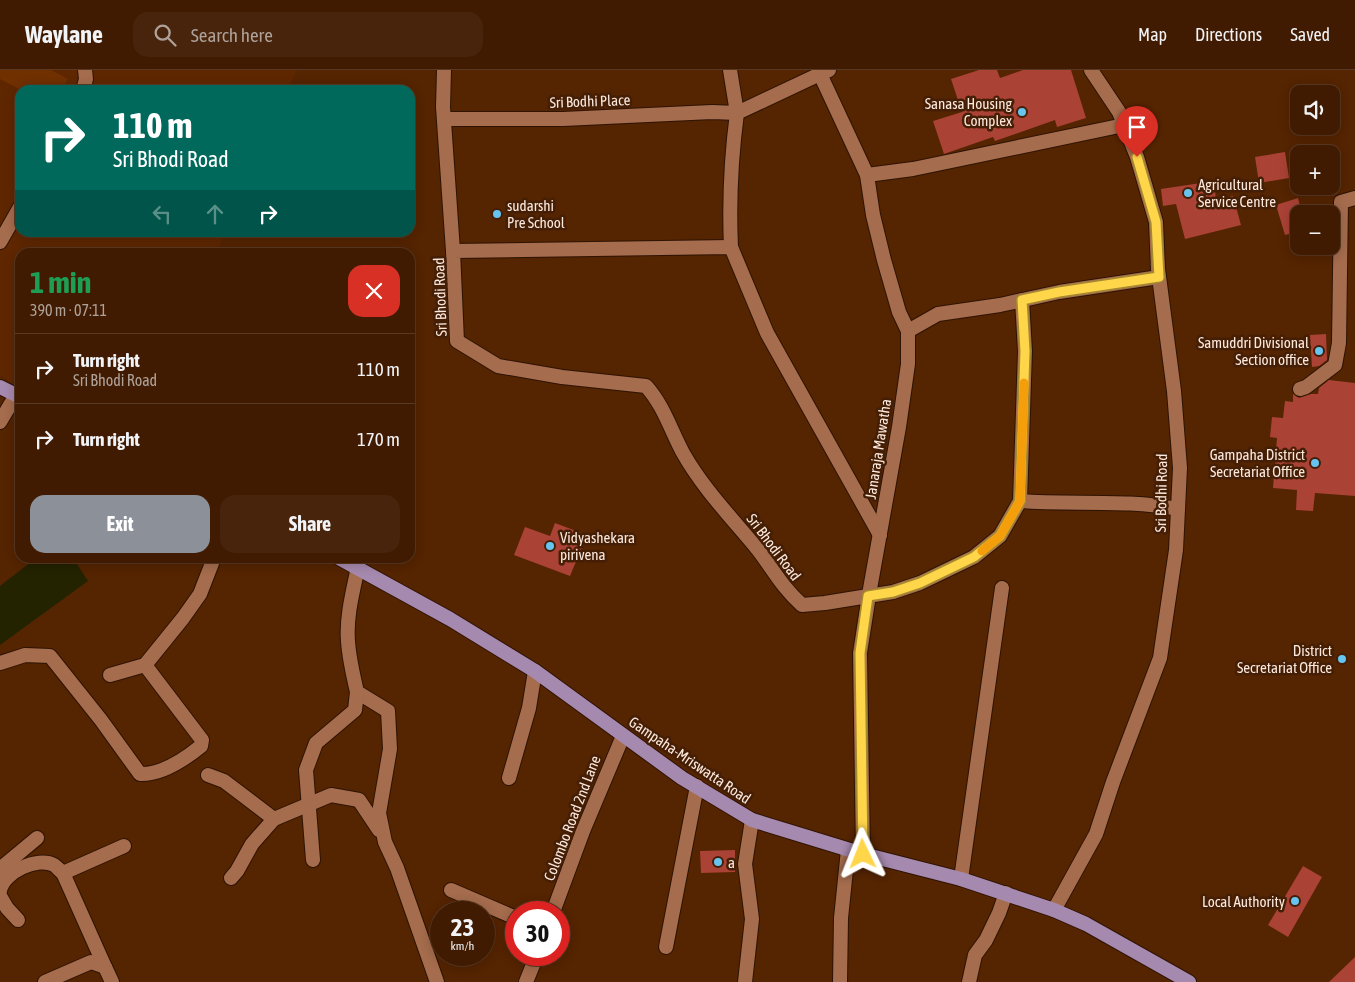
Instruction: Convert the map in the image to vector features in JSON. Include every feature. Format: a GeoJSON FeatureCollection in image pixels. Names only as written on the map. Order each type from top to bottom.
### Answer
{"type":"FeatureCollection","features":[{"type":"Feature","properties":{"kind":"main road"},"geometry":{"type":"LineString","coordinates":[[0,387],[15,394]]}},
{"type":"Feature","properties":{"kind":"main road","name":"Gampaha-Mriswatta Road"},"geometry":{"type":"LineString","coordinates":[[350,563],[450,619],[535,671],[584,704],[623,736],[697,786],[752,820],[848,850],[960,879],[1054,910],[1086,924],[1190,982]]}},
{"type":"Feature","properties":{"kind":"street"},"geometry":{"type":"LineString","coordinates":[[84,70],[86,79],[84,85]]}},
{"type":"Feature","properties":{"kind":"street"},"geometry":{"type":"LineString","coordinates":[[444,70],[444,118],[453,250]]}},
{"type":"Feature","properties":{"kind":"street"},"geometry":{"type":"LineString","coordinates":[[730,70],[737,114],[732,153],[731,247],[767,333],[880,535]]}},
{"type":"Feature","properties":{"kind":"street","name":"Sri Bodhi Road"},"geometry":{"type":"LineString","coordinates":[[1054,910],[1096,834],[1113,782],[1160,658],[1176,550],[1180,468],[1174,391],[1159,277],[1156,222],[1137,157],[1119,112],[1091,70]]}},
{"type":"Feature","properties":{"kind":"street"},"geometry":{"type":"LineString","coordinates":[[737,114],[824,72]]}},
{"type":"Feature","properties":{"kind":"street","name":"Janaraja Mawatha"},"geometry":{"type":"LineString","coordinates":[[824,72],[867,174],[873,215],[884,260],[899,312],[908,331],[908,364],[902,409],[868,596],[860,653],[863,854]]}},
{"type":"Feature","properties":{"kind":"street","name":"Sri Bodhi Place"},"geometry":{"type":"LineString","coordinates":[[444,118],[563,119],[703,113],[737,114]]}},
{"type":"Feature","properties":{"kind":"street"},"geometry":{"type":"LineString","coordinates":[[867,174],[913,169],[1124,125]]}},
{"type":"Feature","properties":{"kind":"street"},"geometry":{"type":"LineString","coordinates":[[1300,389],[1306,387],[1335,365],[1339,343],[1341,202],[1355,198]]}},
{"type":"Feature","properties":{"kind":"street"},"geometry":{"type":"LineString","coordinates":[[0,242],[15,216]]}},
{"type":"Feature","properties":{"kind":"street","name":"Sri Bhodi Road"},"geometry":{"type":"LineString","coordinates":[[731,247],[453,250],[456,341],[498,366],[562,377],[646,386],[657,399],[683,452],[700,480],[760,552],[786,591],[802,605],[893,592],[920,583],[974,557],[1000,536],[1020,501],[1025,351],[1022,300]]}},
{"type":"Feature","properties":{"kind":"street"},"geometry":{"type":"LineString","coordinates":[[908,331],[938,314],[1059,292],[1159,277]]}},
{"type":"Feature","properties":{"kind":"street"},"geometry":{"type":"LineString","coordinates":[[0,422],[15,400]]}},
{"type":"Feature","properties":{"kind":"street"},"geometry":{"type":"LineString","coordinates":[[1020,501],[1058,504],[1150,504],[1178,509]]}},
{"type":"Feature","properties":{"kind":"street"},"geometry":{"type":"LineString","coordinates":[[110,675],[145,665],[200,594],[212,563]]}},
{"type":"Feature","properties":{"kind":"street"},"geometry":{"type":"LineString","coordinates":[[313,860],[306,770],[316,743],[355,710],[357,692],[348,640],[351,600],[358,567]]}},
{"type":"Feature","properties":{"kind":"street"},"geometry":{"type":"LineString","coordinates":[[960,879],[1002,588]]}},
{"type":"Feature","properties":{"kind":"street"},"geometry":{"type":"LineString","coordinates":[[0,663],[25,655],[50,656],[102,720],[140,774],[161,770],[189,755],[201,746],[202,740],[145,665]]}},
{"type":"Feature","properties":{"kind":"street"},"geometry":{"type":"LineString","coordinates":[[510,778],[529,708],[535,671]]}},
{"type":"Feature","properties":{"kind":"street"},"geometry":{"type":"LineString","coordinates":[[357,692],[388,711],[390,749],[379,813],[384,837],[400,876],[437,982]]}},
{"type":"Feature","properties":{"kind":"street","name":"Colombo Road 2nd Lane"},"geometry":{"type":"LineString","coordinates":[[557,901],[582,831],[623,736]]}},
{"type":"Feature","properties":{"kind":"street"},"geometry":{"type":"LineString","coordinates":[[208,775],[224,780],[274,819]]}},
{"type":"Feature","properties":{"kind":"street"},"geometry":{"type":"LineString","coordinates":[[666,947],[697,786]]}},
{"type":"Feature","properties":{"kind":"street"},"geometry":{"type":"LineString","coordinates":[[231,878],[252,844],[274,819],[332,795],[358,800],[384,837]]}},
{"type":"Feature","properties":{"kind":"street"},"geometry":{"type":"LineString","coordinates":[[745,982],[752,919],[745,864],[752,820]]}},
{"type":"Feature","properties":{"kind":"street"},"geometry":{"type":"LineString","coordinates":[[0,869],[37,838]]}},
{"type":"Feature","properties":{"kind":"street"},"geometry":{"type":"LineString","coordinates":[[63,873],[124,846]]}},
{"type":"Feature","properties":{"kind":"street"},"geometry":{"type":"LineString","coordinates":[[840,982],[840,918],[848,850]]}},
{"type":"Feature","properties":{"kind":"street"},"geometry":{"type":"LineString","coordinates":[[0,891],[3,880],[12,872],[25,866],[44,863],[53,864],[63,873],[112,982]]}},
{"type":"Feature","properties":{"kind":"street"},"geometry":{"type":"LineString","coordinates":[[451,890],[505,913]]}},
{"type":"Feature","properties":{"kind":"street"},"geometry":{"type":"LineString","coordinates":[[970,982],[975,955],[986,940],[999,914],[1006,893]]}},
{"type":"Feature","properties":{"kind":"street"},"geometry":{"type":"LineString","coordinates":[[0,896],[7,908],[18,920]]}},
{"type":"Feature","properties":{"kind":"street"},"geometry":{"type":"LineString","coordinates":[[45,982],[91,962],[105,967]]}},
{"type":"Feature","properties":{"kind":"street"},"geometry":{"type":"LineString","coordinates":[[526,982],[533,966]]}},
{"type":"Feature","properties":{"kind":"shaded area"},"geometry":{"type":"Polygon","coordinates":[[[0,70],[297,70],[290,85],[15,85],[15,237],[222,237],[220,248],[15,248],[15,386],[0,375],[0,70]]]}},
{"type":"Feature","properties":{"kind":"shaded area"},"geometry":{"type":"Polygon","coordinates":[[[0,70],[51,70],[68,79],[64,85],[15,85],[15,87],[0,79],[0,70]]]}},
{"type":"Feature","properties":{"kind":"shaded area"},"geometry":{"type":"Polygon","coordinates":[[[30,563],[76,563],[88,581],[0,645],[0,586],[30,563]]]}},
{"type":"Feature","properties":{"kind":"building","name":"Sanasa Housing Complex"},"geometry":{"type":"Polygon","coordinates":[[[979,70],[997,70],[1000,78],[1023,70],[1071,70],[1086,118],[1057,127],[1055,120],[995,141],[993,137],[944,154],[933,121],[962,112],[951,79],[979,70]]]}},
{"type":"Feature","properties":{"kind":"building"},"geometry":{"type":"Polygon","coordinates":[[[1285,152],[1289,178],[1259,183],[1255,157],[1285,152]]]}},
{"type":"Feature","properties":{"kind":"building"},"geometry":{"type":"Polygon","coordinates":[[[1214,181],[1216,200],[1233,196],[1241,225],[1185,239],[1176,204],[1163,206],[1161,189],[1214,181]]]}},
{"type":"Feature","properties":{"kind":"building"},"geometry":{"type":"Polygon","coordinates":[[[1298,198],[1300,205],[1290,205],[1290,234],[1285,235],[1276,205],[1298,198]]]}},
{"type":"Feature","properties":{"kind":"building","name":"Samuddri Divisional Section office"},"geometry":{"type":"Polygon","coordinates":[[[1326,334],[1327,360],[1319,366],[1312,367],[1310,335],[1326,334]]]}},
{"type":"Feature","properties":{"kind":"building","name":"Gampaha District Secretariat Office"},"geometry":{"type":"Polygon","coordinates":[[[1329,380],[1355,383],[1355,496],[1315,493],[1313,511],[1296,510],[1297,490],[1273,488],[1277,438],[1270,437],[1272,417],[1283,418],[1285,401],[1293,402],[1293,394],[1299,398],[1318,394],[1319,388],[1329,380]]]}},
{"type":"Feature","properties":{"kind":"building","name":"Vidyashekara pirivena"},"geometry":{"type":"Polygon","coordinates":[[[555,523],[587,535],[570,576],[514,555],[525,527],[550,536],[555,523]]]}},
{"type":"Feature","properties":{"kind":"building","name":"a"},"geometry":{"type":"Polygon","coordinates":[[[735,850],[735,872],[701,873],[700,851],[735,850]]]}},
{"type":"Feature","properties":{"kind":"building","name":"Local Authority"},"geometry":{"type":"Polygon","coordinates":[[[1303,866],[1322,877],[1288,937],[1268,925],[1303,866]]]}},
{"type":"Feature","properties":{"kind":"building"},"geometry":{"type":"Polygon","coordinates":[[[1355,957],[1355,982],[1329,982],[1355,957]]]}},
{"type":"Feature","properties":{"kind":"slow traffic"},"geometry":{"type":"LineString","coordinates":[[982,551],[1000,536],[1020,501],[1024,383]]}},
{"type":"Feature","properties":{"kind":"place","name":"Sanasa Housing Complex"},"geometry":{"type":"Point","coordinates":[1022,112]}},
{"type":"Feature","properties":{"kind":"place","name":"Agricultural Service Centre"},"geometry":{"type":"Point","coordinates":[1188,193]}},
{"type":"Feature","properties":{"kind":"place","name":"sudarshi Pre School"},"geometry":{"type":"Point","coordinates":[497,214]}},
{"type":"Feature","properties":{"kind":"place","name":"Samuddri Divisional Section office"},"geometry":{"type":"Point","coordinates":[1319,351]}},
{"type":"Feature","properties":{"kind":"place","name":"Gampaha District Secretariat Office"},"geometry":{"type":"Point","coordinates":[1315,463]}},
{"type":"Feature","properties":{"kind":"place","name":"Vidyashekara pirivena"},"geometry":{"type":"Point","coordinates":[550,546]}},
{"type":"Feature","properties":{"kind":"place","name":"District Secretariat Office"},"geometry":{"type":"Point","coordinates":[1342,659]}},
{"type":"Feature","properties":{"kind":"place","name":"a"},"geometry":{"type":"Point","coordinates":[718,862]}},
{"type":"Feature","properties":{"kind":"place","name":"Local Authority"},"geometry":{"type":"Point","coordinates":[1295,901]}},
{"type":"Feature","properties":{"kind":"route"},"geometry":{"type":"LineString","coordinates":[[863,854],[860,653],[868,596],[893,592],[920,583],[974,557],[1000,536],[1020,501],[1025,351],[1022,300],[1059,292],[1159,277],[1156,222],[1137,157]]}}]}
